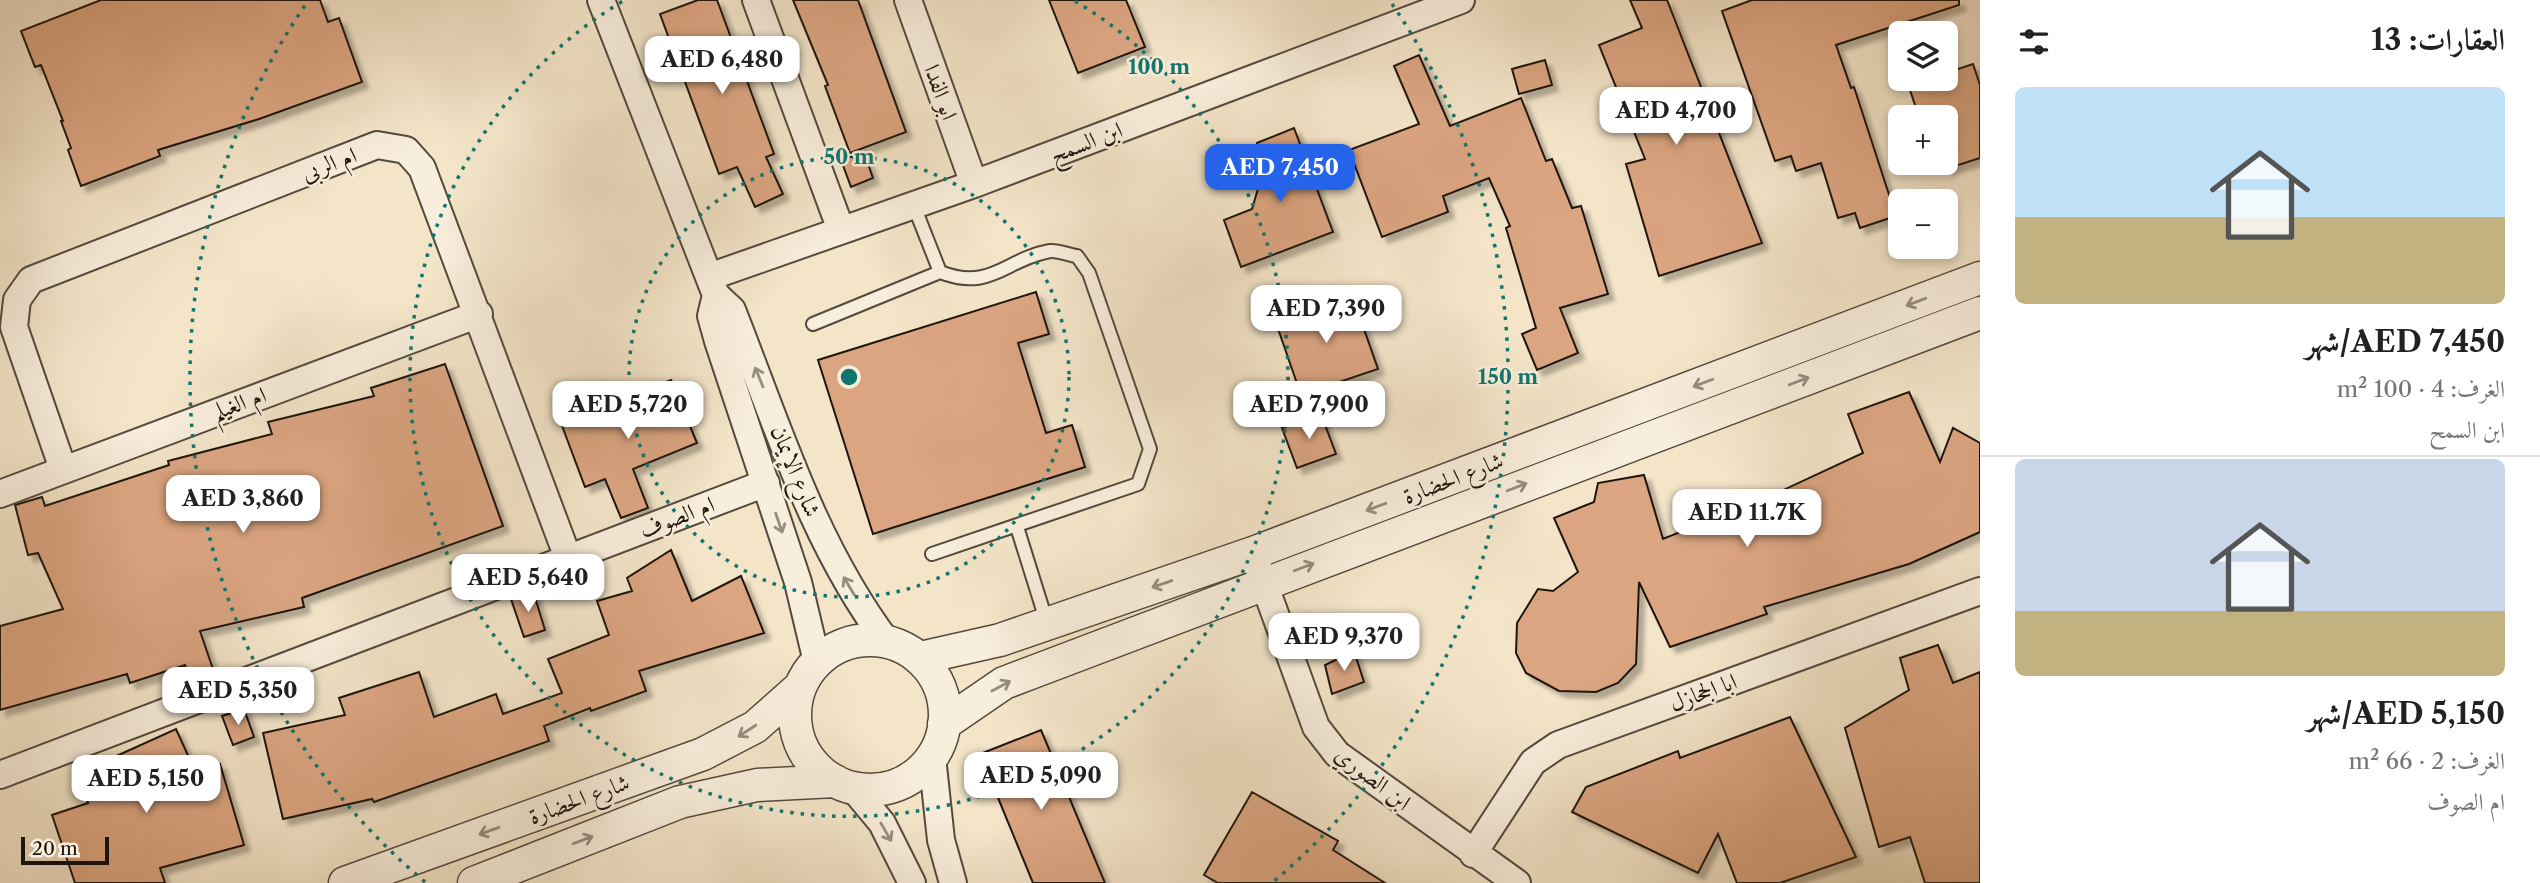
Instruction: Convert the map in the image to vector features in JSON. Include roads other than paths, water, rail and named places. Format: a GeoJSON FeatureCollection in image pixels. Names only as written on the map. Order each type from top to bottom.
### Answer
{"type":"FeatureCollection","features":[{"type":"Feature","properties":{"kind":"street","name":"شارع الإيمان"},"geometry":{"type":"LineString","coordinates":[[601,0],[712,286],[732,310],[827,547],[864,611],[887,642]]}},
{"type":"Feature","properties":{"kind":"street"},"geometry":{"type":"LineString","coordinates":[[756,0],[841,230]]}},
{"type":"Feature","properties":{"kind":"street","name":"ابو الفدا"},"geometry":{"type":"LineString","coordinates":[[908,0],[974,184]]}},
{"type":"Feature","properties":{"kind":"street","name":"ابن السمح"},"geometry":{"type":"LineString","coordinates":[[712,286],[841,230],[974,184],[1461,0]]}},
{"type":"Feature","properties":{"kind":"street","name":"ام الربى"},"geometry":{"type":"LineString","coordinates":[[63,469],[15,327],[17,300],[31,279],[377,145],[406,150],[422,168],[479,314],[568,558]]}},
{"type":"Feature","properties":{"kind":"street","name":"شارع الحضارة"},"geometry":{"type":"LineString","coordinates":[[920,659],[1000,640],[1253,553],[1980,278]]}},
{"type":"Feature","properties":{"kind":"street","name":"شارع الإيمان"},"geometry":{"type":"LineString","coordinates":[[712,286],[711,316],[798,582],[817,662]]}},
{"type":"Feature","properties":{"kind":"street","name":"شارع الحضارة"},"geometry":{"type":"LineString","coordinates":[[944,724],[1004,683],[1980,313]]}},
{"type":"Feature","properties":{"kind":"street","name":"ام الغيلم"},"geometry":{"type":"LineString","coordinates":[[0,494],[479,314]]}},
{"type":"Feature","properties":{"kind":"street","name":"ام الصوف"},"geometry":{"type":"LineString","coordinates":[[0,775],[766,483]]}},
{"type":"Feature","properties":{"kind":"street","name":"ابن الصوري"},"geometry":{"type":"LineString","coordinates":[[1253,553],[1316,727],[1337,754],[1517,883]]}},
{"type":"Feature","properties":{"kind":"street","name":"ابا الجحازل"},"geometry":{"type":"LineString","coordinates":[[1473,854],[1533,762],[1558,745],[1980,591]]}},
{"type":"Feature","properties":{"kind":"street"},"geometry":{"type":"LineString","coordinates":[[912,883],[882,823],[843,784],[820,771],[799,741],[795,706],[799,688],[817,662],[849,642],[887,642],[920,659],[940,688],[944,724],[932,757],[941,840],[953,883]]}},
{"type":"Feature","properties":{"kind":"street","name":"شارع الحضارة"},"geometry":{"type":"LineString","coordinates":[[345,883],[703,754],[755,727],[799,688]]}},
{"type":"Feature","properties":{"kind":"street"},"geometry":{"type":"LineString","coordinates":[[843,784],[870,789],[905,781],[932,757]]}},
{"type":"Feature","properties":{"kind":"street","name":"شارع الحضارة"},"geometry":{"type":"LineString","coordinates":[[474,883],[693,799],[757,785],[843,784]]}},
{"type":"Feature","properties":{"kind":"lane"},"geometry":{"type":"LineString","coordinates":[[914,206],[940,272]]}},
{"type":"Feature","properties":{"kind":"lane"},"geometry":{"type":"LineString","coordinates":[[813,324],[940,272],[961,280],[986,277],[1051,251],[1077,256],[1089,273],[1150,449],[1138,484],[932,554]]}},
{"type":"Feature","properties":{"kind":"lane"},"geometry":{"type":"LineString","coordinates":[[1017,527],[1047,623]]}}]}
